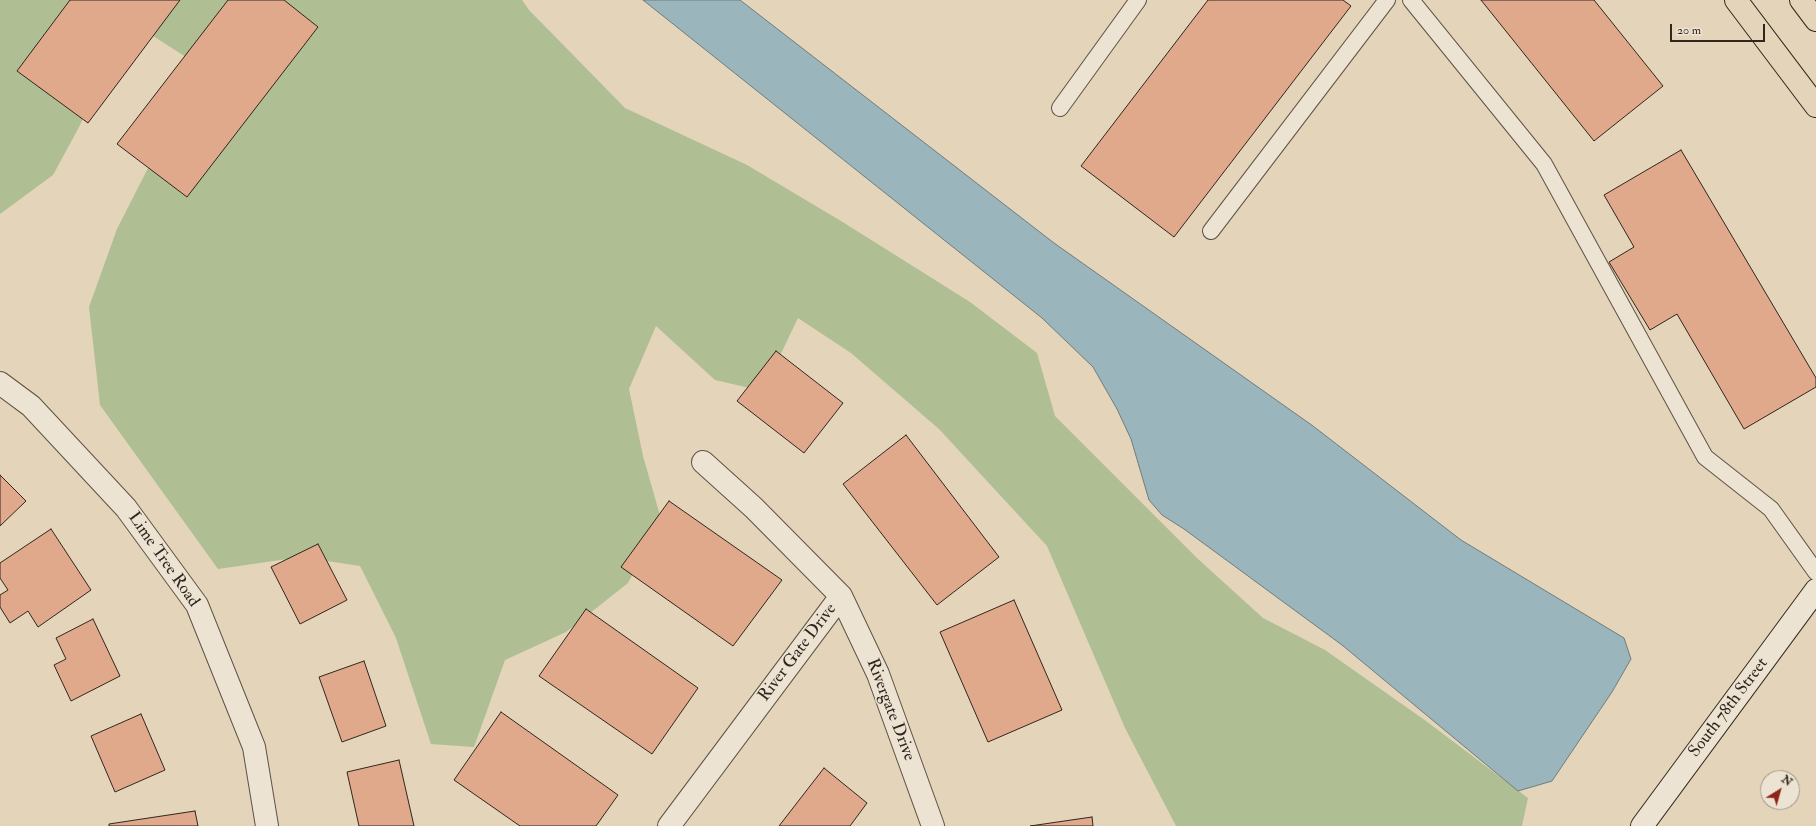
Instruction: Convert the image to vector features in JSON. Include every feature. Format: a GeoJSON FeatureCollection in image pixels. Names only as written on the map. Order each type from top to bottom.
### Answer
{"type":"FeatureCollection","features":[{"type":"Feature","properties":{"kind":"highway"},"geometry":{"type":"LineString","coordinates":[[1736,0],[1816,106]]}},
{"type":"Feature","properties":{"kind":"highway"},"geometry":{"type":"LineString","coordinates":[[1801,0],[1816,20]]}},
{"type":"Feature","properties":{"kind":"street","name":"Lime Tree Road"},"geometry":{"type":"LineString","coordinates":[[0,383],[31,406],[126,508],[197,606],[254,747],[267,826]]}},
{"type":"Feature","properties":{"kind":"street","name":"River Gate Drive"},"geometry":{"type":"LineString","coordinates":[[669,826],[841,596],[754,508],[704,462]]}},
{"type":"Feature","properties":{"kind":"street","name":"South 78th Street"},"geometry":{"type":"LineString","coordinates":[[1642,826],[1816,590]]}},
{"type":"Feature","properties":{"kind":"street","name":"Rivergate Drive"},"geometry":{"type":"LineString","coordinates":[[841,596],[878,674],[933,826]]}},
{"type":"Feature","properties":{"kind":"lane"},"geometry":{"type":"LineString","coordinates":[[1060,108],[1138,0]]}},
{"type":"Feature","properties":{"kind":"lane"},"geometry":{"type":"LineString","coordinates":[[1212,231],[1387,0]]}},
{"type":"Feature","properties":{"kind":"lane"},"geometry":{"type":"LineString","coordinates":[[1412,0],[1544,164],[1705,457],[1771,509],[1816,572]]}},
{"type":"Feature","properties":{"kind":"green space"},"geometry":{"type":"Polygon","coordinates":[[[0,0],[522,0],[529,10],[625,108],[747,165],[841,221],[970,302],[1037,353],[1055,416],[1198,559],[1263,618],[1325,650],[1426,721],[1528,798],[1522,826],[1176,826],[1125,728],[1047,546],[939,429],[851,353],[798,318],[763,391],[715,380],[656,326],[629,389],[643,456],[661,519],[628,583],[566,632],[505,660],[474,747],[431,744],[396,638],[360,566],[301,557],[218,569],[100,405],[89,307],[117,229],[200,66],[153,36],[113,56],[78,129],[53,175],[0,214],[0,0]]]}},
{"type":"Feature","properties":{"kind":"water"},"geometry":{"type":"Polygon","coordinates":[[[643,0],[740,0],[1054,243],[1313,426],[1461,540],[1624,638],[1631,659],[1612,692],[1552,781],[1518,791],[1342,645],[1184,529],[1162,515],[1149,500],[1131,439],[1117,409],[1093,367],[1042,318],[643,0]]]}},
{"type":"Feature","properties":{"kind":"building"},"geometry":{"type":"Polygon","coordinates":[[[70,0],[180,0],[88,123],[17,71],[70,0]]]}},
{"type":"Feature","properties":{"kind":"building"},"geometry":{"type":"Polygon","coordinates":[[[228,0],[284,0],[318,27],[187,197],[117,144],[228,0]]]}},
{"type":"Feature","properties":{"kind":"building"},"geometry":{"type":"Polygon","coordinates":[[[1208,0],[1343,0],[1351,6],[1174,237],[1081,166],[1208,0]]]}},
{"type":"Feature","properties":{"kind":"building"},"geometry":{"type":"Polygon","coordinates":[[[1481,0],[1594,0],[1663,86],[1594,141],[1481,0]]]}},
{"type":"Feature","properties":{"kind":"building"},"geometry":{"type":"Polygon","coordinates":[[[1681,150],[1816,378],[1816,387],[1744,429],[1677,314],[1650,330],[1609,262],[1634,247],[1604,195],[1681,150]]]}},
{"type":"Feature","properties":{"kind":"building"},"geometry":{"type":"Polygon","coordinates":[[[776,351],[843,403],[804,453],[737,401],[776,351]]]}},
{"type":"Feature","properties":{"kind":"building"},"geometry":{"type":"Polygon","coordinates":[[[906,435],[999,557],[937,605],[843,484],[906,435]]]}},
{"type":"Feature","properties":{"kind":"building"},"geometry":{"type":"Polygon","coordinates":[[[0,475],[26,501],[0,526],[0,475]]]}},
{"type":"Feature","properties":{"kind":"building"},"geometry":{"type":"Polygon","coordinates":[[[669,501],[782,580],[733,646],[621,567],[669,501]]]}},
{"type":"Feature","properties":{"kind":"building"},"geometry":{"type":"Polygon","coordinates":[[[51,529],[91,590],[38,627],[28,611],[10,623],[0,607],[0,595],[8,590],[0,578],[0,563],[51,529]]]}},
{"type":"Feature","properties":{"kind":"building"},"geometry":{"type":"Polygon","coordinates":[[[318,544],[347,600],[300,624],[271,567],[318,544]]]}},
{"type":"Feature","properties":{"kind":"building"},"geometry":{"type":"Polygon","coordinates":[[[1014,600],[1062,710],[988,742],[940,632],[1014,600]]]}},
{"type":"Feature","properties":{"kind":"building"},"geometry":{"type":"Polygon","coordinates":[[[586,609],[698,688],[652,754],[539,676],[586,609]]]}},
{"type":"Feature","properties":{"kind":"building"},"geometry":{"type":"Polygon","coordinates":[[[93,619],[120,676],[71,701],[54,665],[66,659],[56,638],[93,619]]]}},
{"type":"Feature","properties":{"kind":"building"},"geometry":{"type":"Polygon","coordinates":[[[364,661],[386,726],[342,742],[319,677],[364,661]]]}},
{"type":"Feature","properties":{"kind":"building"},"geometry":{"type":"Polygon","coordinates":[[[501,712],[618,795],[596,826],[520,826],[454,780],[501,712]]]}},
{"type":"Feature","properties":{"kind":"building"},"geometry":{"type":"Polygon","coordinates":[[[141,714],[165,770],[115,792],[91,736],[141,714]]]}},
{"type":"Feature","properties":{"kind":"building"},"geometry":{"type":"Polygon","coordinates":[[[399,760],[414,826],[359,826],[347,772],[399,760]]]}},
{"type":"Feature","properties":{"kind":"building"},"geometry":{"type":"Polygon","coordinates":[[[824,768],[867,803],[850,826],[779,826],[824,768]]]}},
{"type":"Feature","properties":{"kind":"building"},"geometry":{"type":"Polygon","coordinates":[[[195,811],[198,826],[109,826],[109,824],[195,811]]]}},
{"type":"Feature","properties":{"kind":"building"},"geometry":{"type":"Polygon","coordinates":[[[1092,817],[1093,826],[1030,826],[1092,817]]]}}]}
